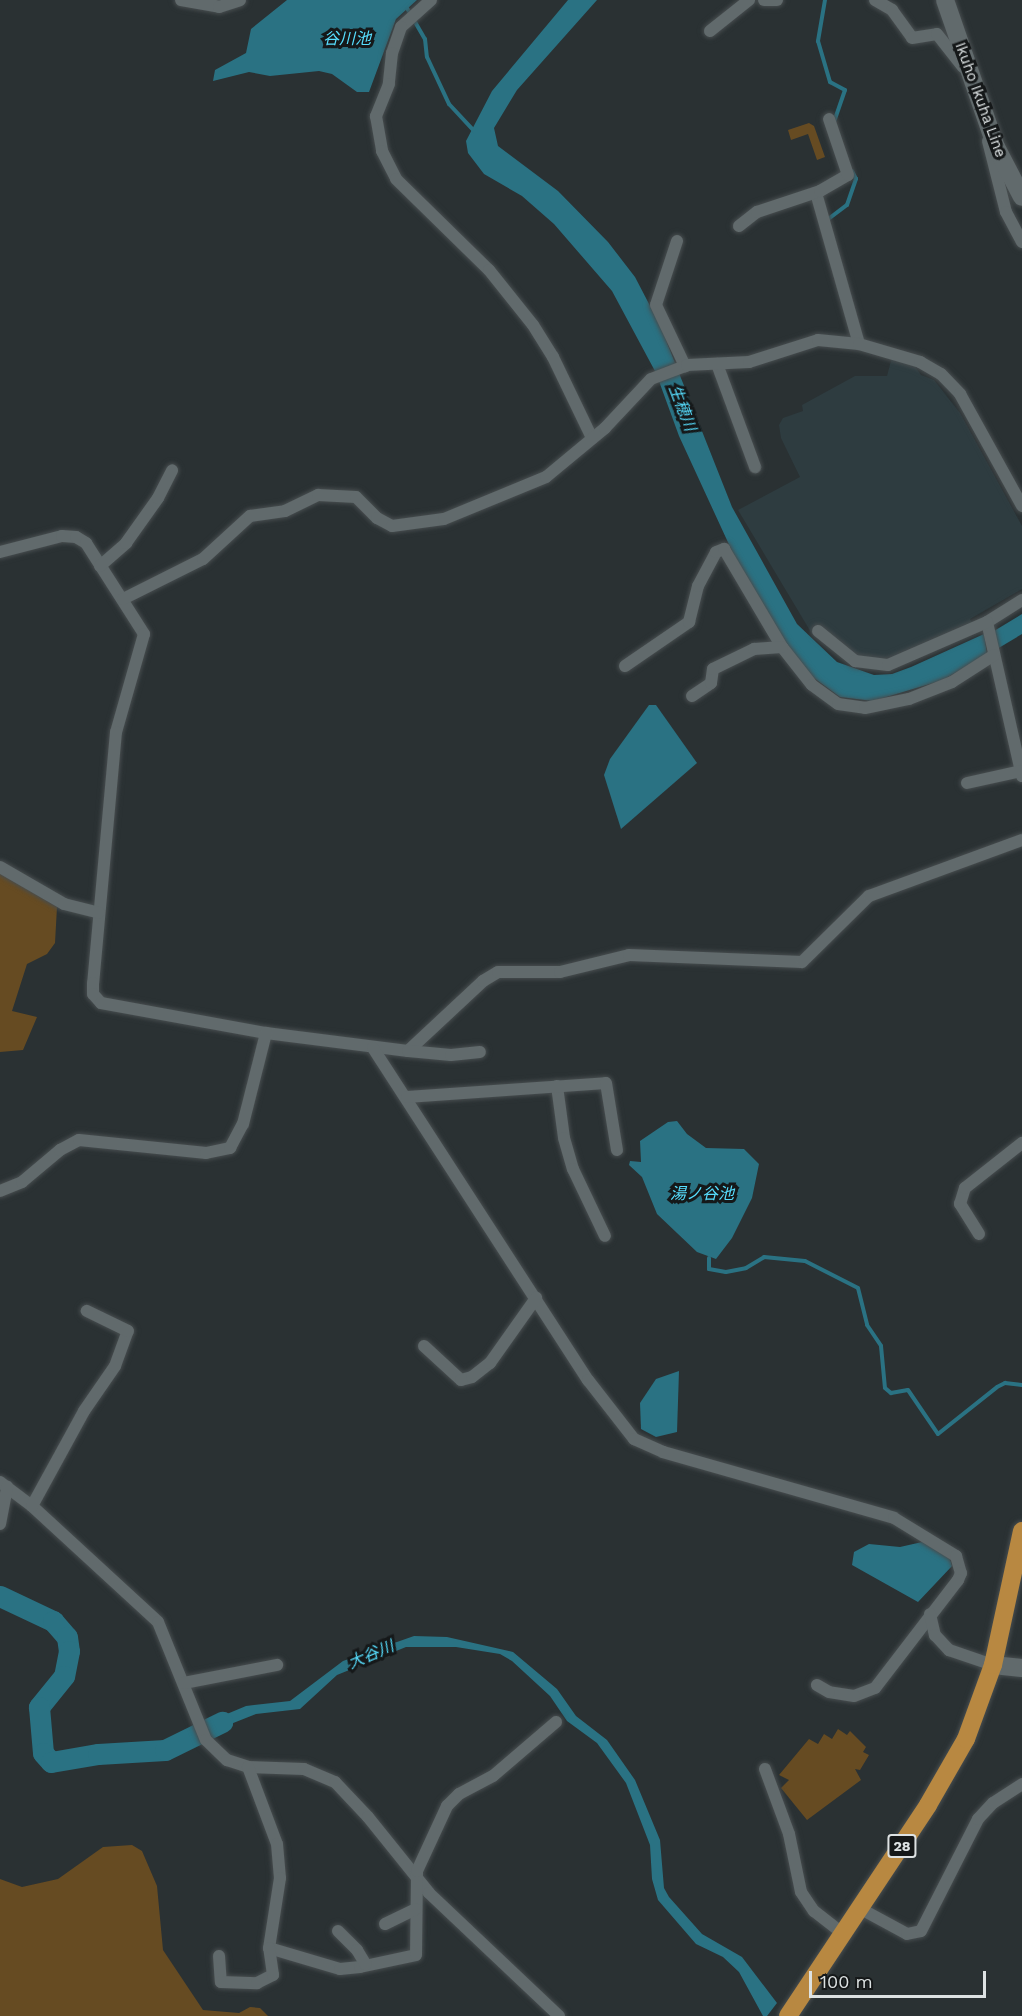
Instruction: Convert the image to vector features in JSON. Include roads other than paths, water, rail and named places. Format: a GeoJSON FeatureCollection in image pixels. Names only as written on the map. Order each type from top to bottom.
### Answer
{"type":"FeatureCollection","features":[{"type":"Feature","properties":{"kind":"highway","name":"28"},"geometry":{"type":"LineString","coordinates":[[788,2016],[861,1909],[949,1771],[977,1713],[993,1665],[1022,1531]]}},
{"type":"Feature","properties":{"kind":"main road","name":"Ikuho Ikuha Line"},"geometry":{"type":"LineString","coordinates":[[945,0],[1003,162],[1022,196]]}},
{"type":"Feature","properties":{"kind":"main road"},"geometry":{"type":"LineString","coordinates":[[993,1665],[1022,1668]]}},
{"type":"Feature","properties":{"kind":"street"},"geometry":{"type":"LineString","coordinates":[[181,0],[219,6],[240,0]]}},
{"type":"Feature","properties":{"kind":"street"},"geometry":{"type":"LineString","coordinates":[[431,0],[411,17],[397,38],[389,84],[376,116],[377,136],[387,164],[409,193],[489,270],[533,325],[553,357],[592,438]]}},
{"type":"Feature","properties":{"kind":"street"},"geometry":{"type":"LineString","coordinates":[[710,31],[749,0]]}},
{"type":"Feature","properties":{"kind":"street"},"geometry":{"type":"LineString","coordinates":[[764,0],[777,0]]}},
{"type":"Feature","properties":{"kind":"street"},"geometry":{"type":"LineString","coordinates":[[875,0],[892,10],[912,38],[937,34],[971,74]]}},
{"type":"Feature","properties":{"kind":"street"},"geometry":{"type":"LineString","coordinates":[[982,107],[996,182],[1011,225],[1022,242]]}},
{"type":"Feature","properties":{"kind":"street"},"geometry":{"type":"LineString","coordinates":[[739,226],[757,212],[816,193],[848,172],[829,119]]}},
{"type":"Feature","properties":{"kind":"street"},"geometry":{"type":"LineString","coordinates":[[816,193],[859,344]]}},
{"type":"Feature","properties":{"kind":"street"},"geometry":{"type":"LineString","coordinates":[[677,241],[656,305],[682,368]]}},
{"type":"Feature","properties":{"kind":"street"},"geometry":{"type":"LineString","coordinates":[[123,599],[203,560],[259,513],[285,510],[309,498],[341,494],[362,500],[387,525],[441,520],[546,477],[592,438],[639,388],[657,377],[682,368],[749,362],[818,340],[859,344],[920,362],[941,374],[960,394],[1022,506]]}},
{"type":"Feature","properties":{"kind":"street"},"geometry":{"type":"LineString","coordinates":[[717,364],[755,467]]}},
{"type":"Feature","properties":{"kind":"street"},"geometry":{"type":"LineString","coordinates":[[100,566],[126,543],[158,498],[172,470]]}},
{"type":"Feature","properties":{"kind":"street"},"geometry":{"type":"LineString","coordinates":[[0,552],[71,535],[86,543],[139,620],[144,639],[116,732],[93,983],[96,1000],[266,1033],[373,1048],[451,1055],[480,1052]]}},
{"type":"Feature","properties":{"kind":"street"},"geometry":{"type":"LineString","coordinates":[[625,666],[689,622],[698,586],[716,552],[724,549],[782,647],[827,698],[865,708],[926,694],[993,654]]}},
{"type":"Feature","properties":{"kind":"street"},"geometry":{"type":"LineString","coordinates":[[818,631],[855,661],[888,665],[988,626],[1022,600]]}},
{"type":"Feature","properties":{"kind":"street"},"geometry":{"type":"LineString","coordinates":[[967,783],[1021,773],[1016,730],[993,654],[988,626]]}},
{"type":"Feature","properties":{"kind":"street"},"geometry":{"type":"LineString","coordinates":[[692,696],[711,683],[713,669],[754,649],[782,647]]}},
{"type":"Feature","properties":{"kind":"street"},"geometry":{"type":"LineString","coordinates":[[408,1051],[483,981],[498,972],[560,972],[628,955],[802,962],[869,896],[1022,840]]}},
{"type":"Feature","properties":{"kind":"street"},"geometry":{"type":"LineString","coordinates":[[0,867],[64,904],[99,913]]}},
{"type":"Feature","properties":{"kind":"street"},"geometry":{"type":"LineString","coordinates":[[0,1191],[22,1182],[60,1150],[79,1140],[206,1153],[224,1151],[235,1141],[243,1124],[266,1033]]}},
{"type":"Feature","properties":{"kind":"street"},"geometry":{"type":"LineString","coordinates":[[373,1048],[408,1097],[603,1402],[634,1439],[663,1452],[894,1518],[951,1552],[959,1561],[958,1580],[875,1688],[854,1696],[829,1692],[817,1685]]}},
{"type":"Feature","properties":{"kind":"street"},"geometry":{"type":"LineString","coordinates":[[408,1097],[606,1083],[617,1150]]}},
{"type":"Feature","properties":{"kind":"street"},"geometry":{"type":"LineString","coordinates":[[556,1086],[564,1138],[573,1169],[605,1236]]}},
{"type":"Feature","properties":{"kind":"street"},"geometry":{"type":"LineString","coordinates":[[979,1234],[960,1204],[965,1188],[1022,1143]]}},
{"type":"Feature","properties":{"kind":"street"},"geometry":{"type":"LineString","coordinates":[[424,1346],[461,1380],[472,1377],[490,1363],[536,1298]]}},
{"type":"Feature","properties":{"kind":"street"},"geometry":{"type":"LineString","coordinates":[[32,1506],[84,1411],[115,1366],[128,1330],[87,1311]]}},
{"type":"Feature","properties":{"kind":"street"},"geometry":{"type":"LineString","coordinates":[[4,1484],[32,1506],[158,1622],[206,1740],[227,1760],[248,1767],[304,1769],[335,1782],[348,1792],[429,1893],[560,2016]]}},
{"type":"Feature","properties":{"kind":"street"},"geometry":{"type":"LineString","coordinates":[[0,1524],[4,1484]]}},
{"type":"Feature","properties":{"kind":"street"},"geometry":{"type":"LineString","coordinates":[[930,1614],[935,1635],[949,1650],[993,1665]]}},
{"type":"Feature","properties":{"kind":"street"},"geometry":{"type":"LineString","coordinates":[[184,1683],[277,1665]]}},
{"type":"Feature","properties":{"kind":"street"},"geometry":{"type":"LineString","coordinates":[[269,1948],[340,1969],[416,1955],[419,1936],[416,1876],[428,1841],[447,1806],[459,1794],[494,1776],[556,1722]]}},
{"type":"Feature","properties":{"kind":"street"},"geometry":{"type":"LineString","coordinates":[[219,1956],[221,1982],[260,1983],[273,1975],[269,1948],[280,1878],[278,1852],[248,1767]]}},
{"type":"Feature","properties":{"kind":"street"},"geometry":{"type":"LineString","coordinates":[[765,1769],[789,1834],[801,1892],[814,1911],[843,1934]]}},
{"type":"Feature","properties":{"kind":"street"},"geometry":{"type":"LineString","coordinates":[[861,1909],[907,1934],[918,1933],[978,1820],[993,1803],[1020,1787]]}},
{"type":"Feature","properties":{"kind":"street"},"geometry":{"type":"LineString","coordinates":[[385,1924],[416,1909]]}},
{"type":"Feature","properties":{"kind":"street"},"geometry":{"type":"LineString","coordinates":[[338,1931],[366,1965]]}},
{"type":"Feature","properties":{"kind":"water","name":"谷川池"},"geometry":{"type":"Polygon","coordinates":[[[287,0],[417,0],[396,19],[369,92],[357,92],[332,74],[319,71],[270,76],[249,72],[213,81],[215,70],[246,53],[251,29],[287,0]]]}},
{"type":"Feature","properties":{"kind":"water","name":"生穂川"},"geometry":{"type":"Polygon","coordinates":[[[568,0],[597,0],[517,90],[494,128],[498,146],[558,191],[608,242],[635,277],[660,325],[732,507],[797,624],[837,662],[874,675],[892,674],[911,667],[984,634],[987,654],[943,680],[873,701],[840,697],[814,678],[790,652],[732,551],[679,436],[656,373],[612,291],[554,224],[522,196],[484,174],[468,153],[466,141],[492,91],[568,0]]]}},
{"type":"Feature","properties":{"kind":"water"},"geometry":{"type":"Polygon","coordinates":[[[1022,614],[1022,634],[997,649],[994,631],[1022,614]]]}},
{"type":"Feature","properties":{"kind":"water"},"geometry":{"type":"Polygon","coordinates":[[[649,705],[656,705],[697,763],[621,829],[604,775],[610,759],[649,705]]]}},
{"type":"Feature","properties":{"kind":"water","name":"湯ノ谷池"},"geometry":{"type":"Polygon","coordinates":[[[677,1121],[687,1134],[706,1148],[744,1149],[759,1164],[752,1198],[732,1238],[716,1259],[697,1252],[657,1214],[642,1177],[629,1165],[630,1161],[641,1162],[640,1141],[668,1122],[677,1121]]]}},
{"type":"Feature","properties":{"kind":"water"},"geometry":{"type":"Polygon","coordinates":[[[679,1371],[677,1432],[656,1437],[641,1429],[640,1403],[656,1379],[679,1371]]]}},
{"type":"Feature","properties":{"kind":"water"},"geometry":{"type":"Polygon","coordinates":[[[922,1542],[950,1559],[952,1566],[918,1602],[852,1565],[854,1552],[869,1544],[900,1547],[922,1542]]]}},
{"type":"Feature","properties":{"kind":"water","name":"大谷川"},"geometry":{"type":"Polygon","coordinates":[[[414,1636],[447,1637],[513,1652],[557,1689],[576,1716],[607,1740],[635,1780],[660,1840],[664,1888],[669,1897],[702,1934],[742,1957],[777,2003],[767,2016],[763,2016],[739,1972],[723,1957],[696,1944],[658,1900],[652,1879],[650,1845],[626,1783],[597,1743],[567,1721],[550,1696],[512,1661],[500,1654],[456,1647],[406,1647],[337,1675],[300,1709],[256,1714],[208,1733],[203,1724],[246,1706],[290,1701],[343,1661],[414,1636]]]}},
{"type":"Feature","properties":{"kind":"waterway"},"geometry":{"type":"LineString","coordinates":[[825,0],[818,41],[830,82],[845,90],[834,122]]}},
{"type":"Feature","properties":{"kind":"waterway"},"geometry":{"type":"LineString","coordinates":[[407,8],[425,39],[427,57],[449,104],[474,131]]}},
{"type":"Feature","properties":{"kind":"waterway"},"geometry":{"type":"LineString","coordinates":[[827,220],[847,205],[856,179],[852,171]]}},
{"type":"Feature","properties":{"kind":"waterway"},"geometry":{"type":"LineString","coordinates":[[709,1258],[709,1269],[726,1272],[746,1268],[764,1257],[805,1261],[858,1288],[867,1325],[881,1346],[885,1388],[891,1393],[908,1390],[938,1434],[997,1387],[1005,1383],[1022,1385]]}},
{"type":"Feature","properties":{"kind":"waterway","name":"大谷川"},"geometry":{"type":"LineString","coordinates":[[0,1596],[53,1621],[67,1637],[69,1651],[64,1676],[39,1707],[43,1753],[51,1762],[98,1754],[165,1750],[222,1722]]}}]}
